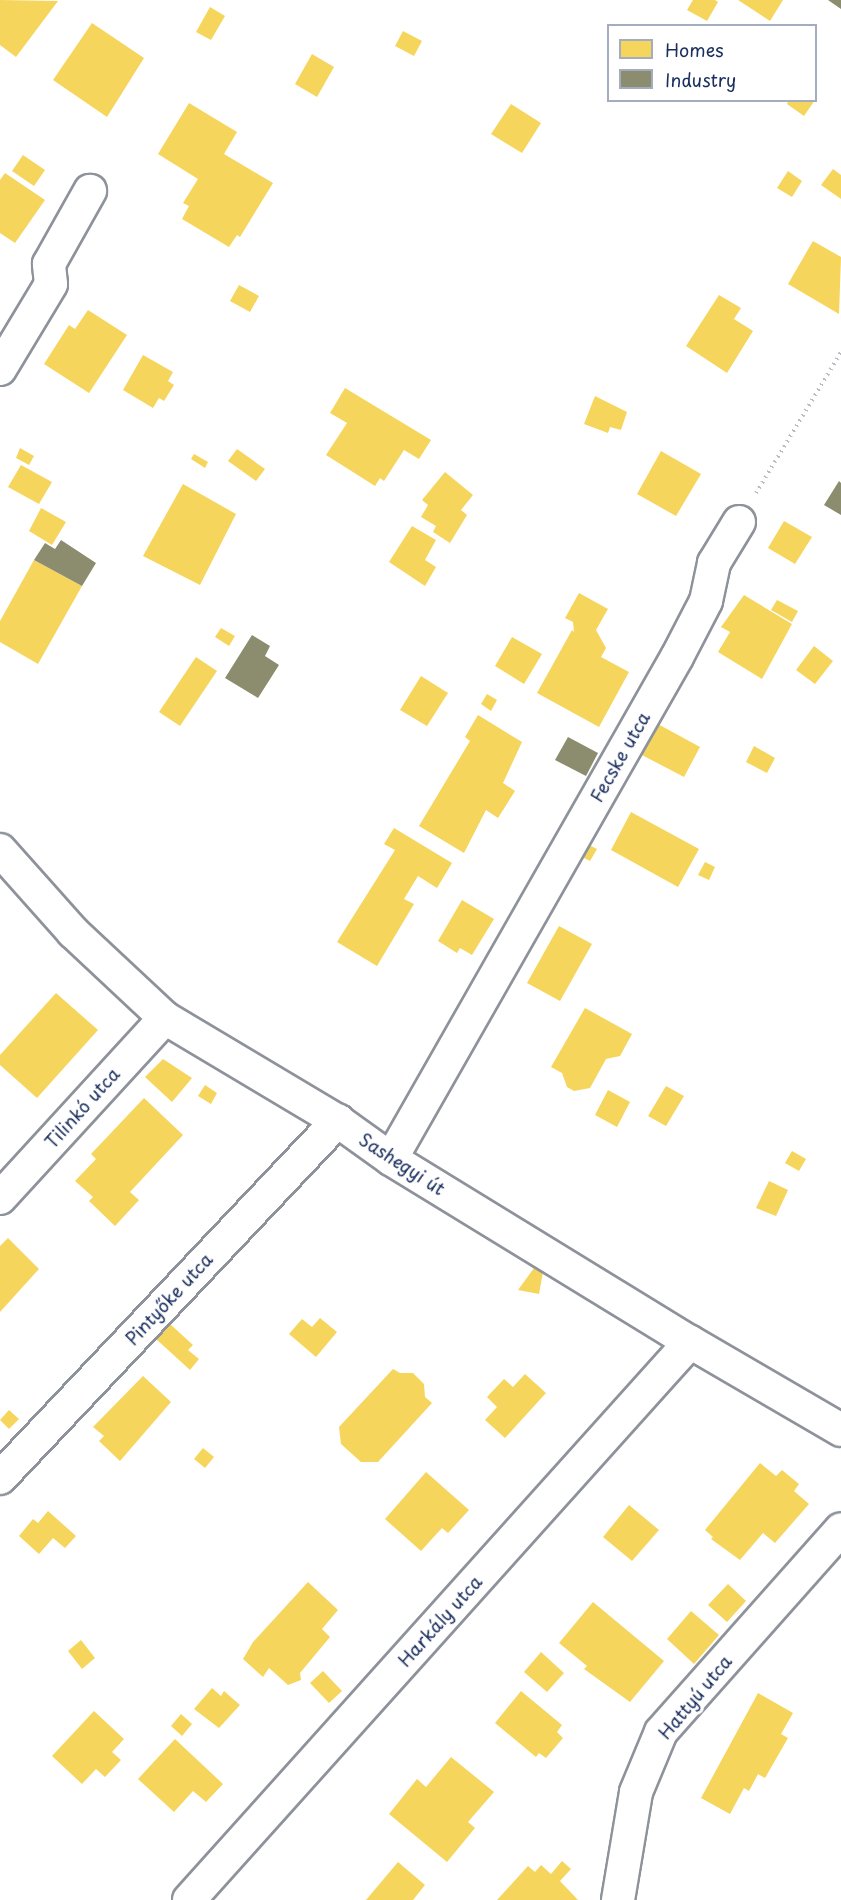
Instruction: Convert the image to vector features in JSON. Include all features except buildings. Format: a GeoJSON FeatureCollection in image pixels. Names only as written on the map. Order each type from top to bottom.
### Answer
{"type":"FeatureCollection","features":[{"type":"Feature","properties":{"kind":"street"},"geometry":{"type":"LineString","coordinates":[[0,369],[51,284],[49,264],[90,191]]}},
{"type":"Feature","properties":{"kind":"street","name":"Fecske utca"},"geometry":{"type":"LineString","coordinates":[[391,1159],[677,657],[706,601],[714,563],[739,522]]}},
{"type":"Feature","properties":{"kind":"street","name":"Sashegyi út"},"geometry":{"type":"LineString","coordinates":[[0,850],[73,932],[165,1018],[338,1121],[391,1159],[690,1342],[841,1430]]}},
{"type":"Feature","properties":{"kind":"street","name":"Tilinkó utca"},"geometry":{"type":"LineString","coordinates":[[0,1198],[165,1018]]}},
{"type":"Feature","properties":{"kind":"street","name":"Pintyőke utca"},"geometry":{"type":"LineString","coordinates":[[0,1478],[338,1121]]}},
{"type":"Feature","properties":{"kind":"street","name":"Harkály utca"},"geometry":{"type":"LineString","coordinates":[[189,1900],[690,1342]]}},
{"type":"Feature","properties":{"kind":"street","name":"Hattyú utca"},"geometry":{"type":"LineString","coordinates":[[618,1900],[636,1792],[661,1732],[841,1529]]}},
{"type":"Feature","properties":{"kind":"path"},"geometry":{"type":"LineString","coordinates":[[739,522],[841,352]]}}]}
